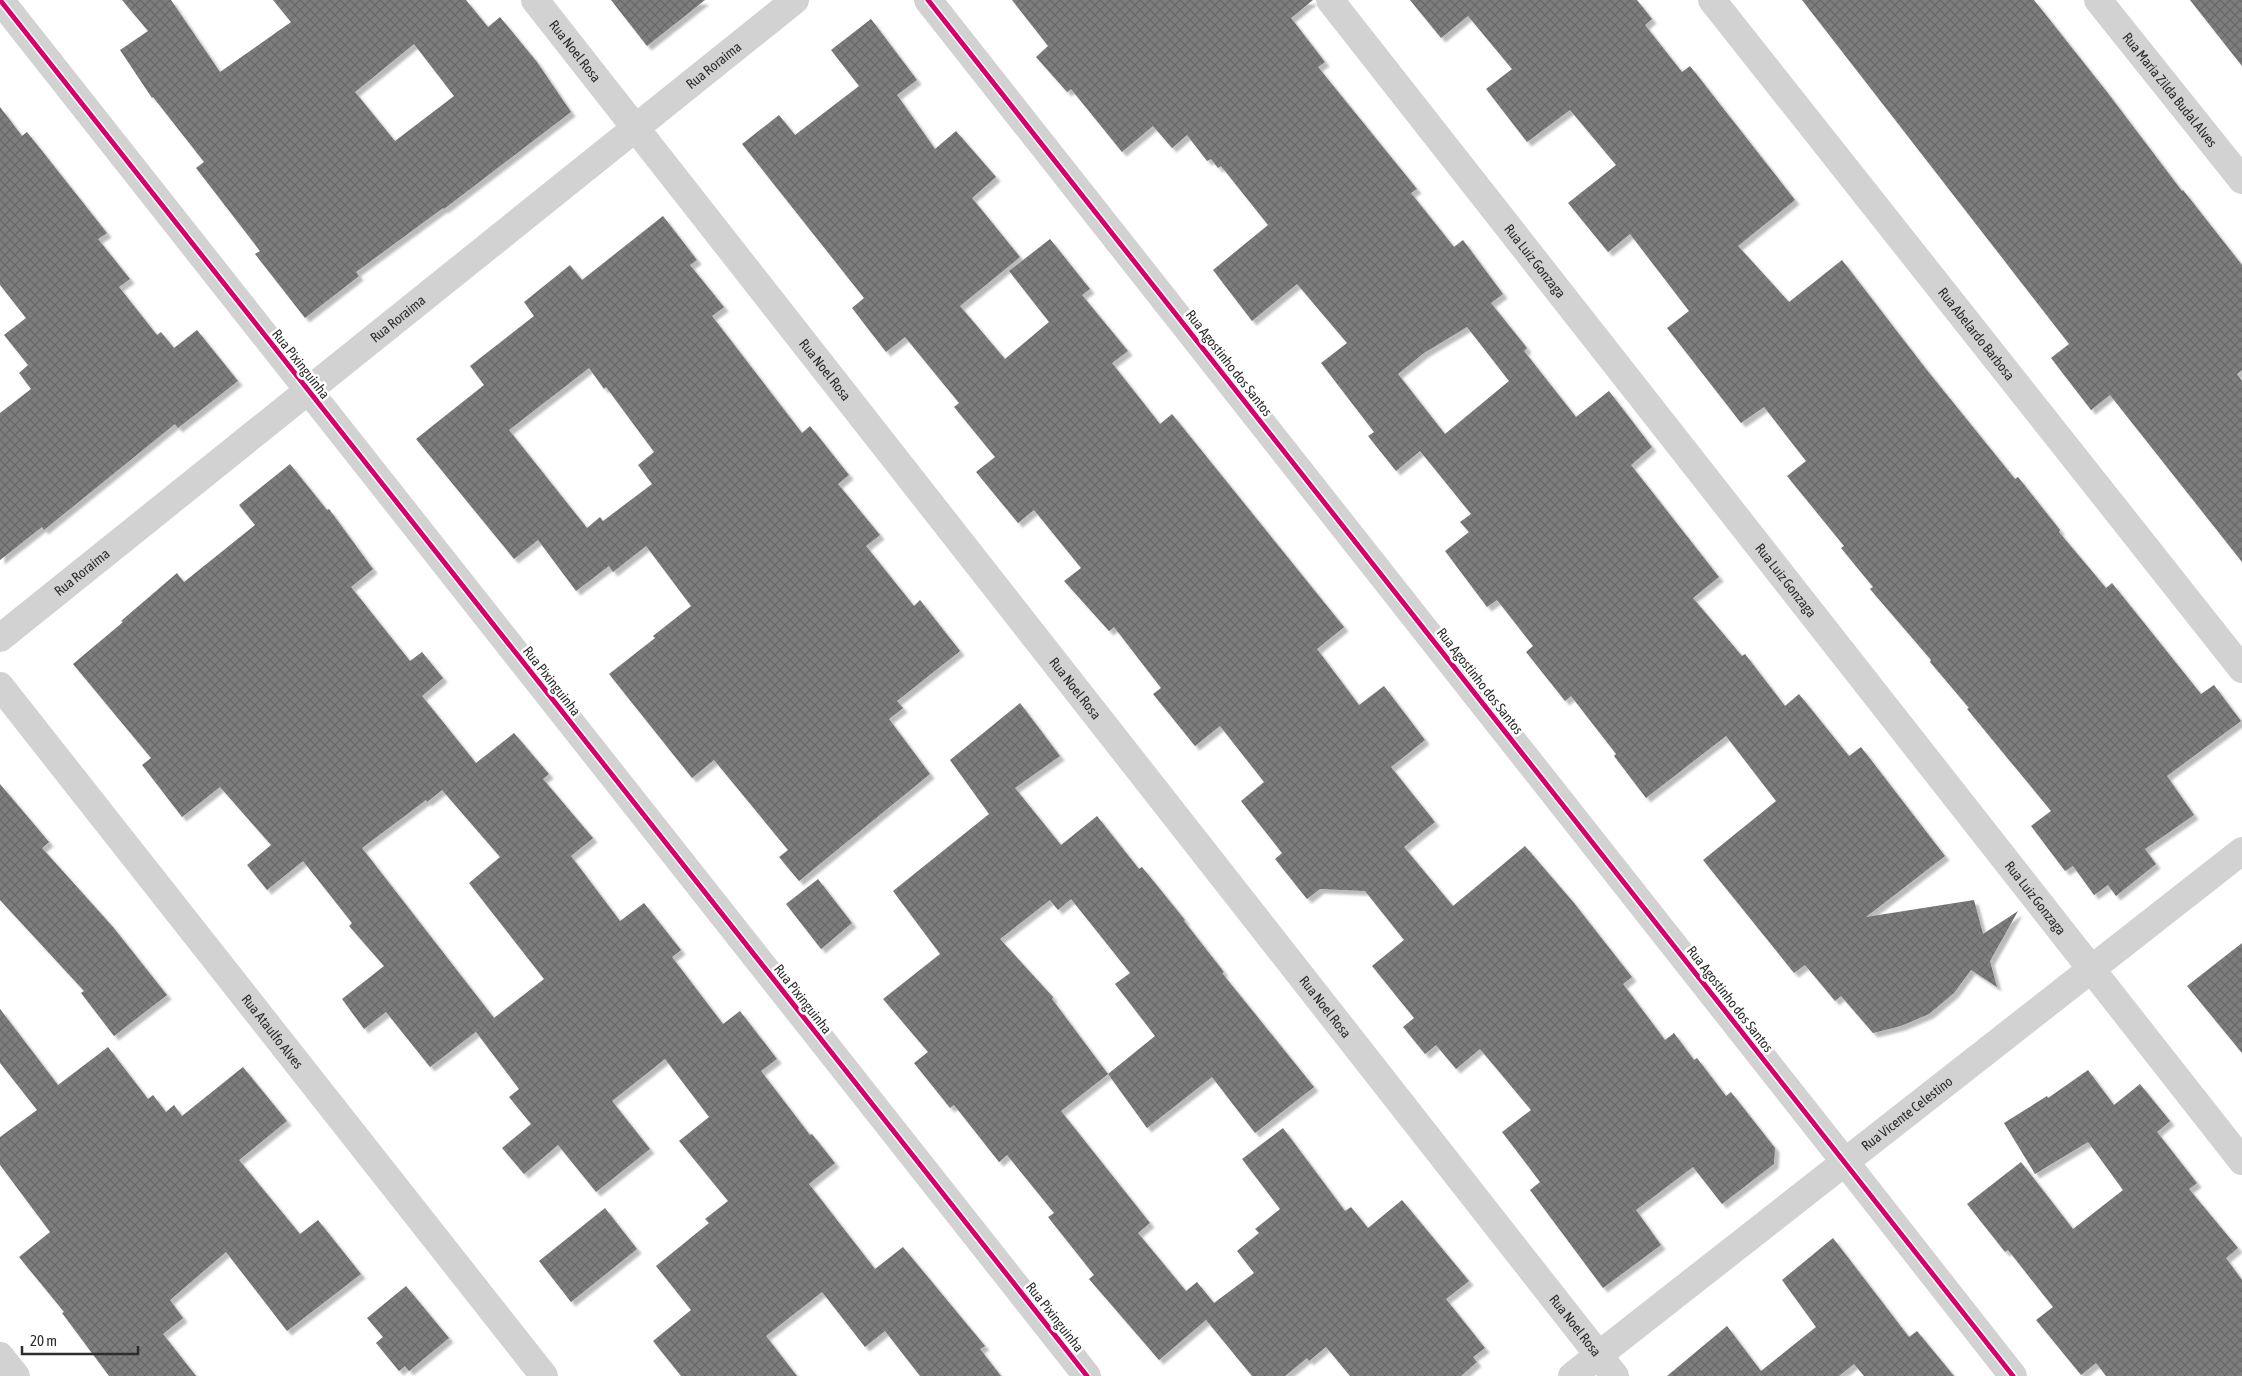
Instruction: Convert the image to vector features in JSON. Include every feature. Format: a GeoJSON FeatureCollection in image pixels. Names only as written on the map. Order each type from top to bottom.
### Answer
{"type":"FeatureCollection","features":[{"type":"Feature","properties":{"kind":"street","name":"Rua Pixinguinha"},"geometry":{"type":"LineString","coordinates":[[0,0],[1087,1376]]}},
{"type":"Feature","properties":{"kind":"street","name":"Rua Noel Rosa"},"geometry":{"type":"LineString","coordinates":[[535,0],[1616,1376]]}},
{"type":"Feature","properties":{"kind":"street","name":"Rua Roraima"},"geometry":{"type":"LineString","coordinates":[[0,638],[795,0]]}},
{"type":"Feature","properties":{"kind":"street","name":"Rua Agostinho dos Santos"},"geometry":{"type":"LineString","coordinates":[[928,0],[2013,1376]]}},
{"type":"Feature","properties":{"kind":"street","name":"Rua Luiz Gonzaga"},"geometry":{"type":"LineString","coordinates":[[1330,0],[2242,1161]]}},
{"type":"Feature","properties":{"kind":"street","name":"Rua Abelardo Barbosa"},"geometry":{"type":"LineString","coordinates":[[1712,0],[2242,669]]}},
{"type":"Feature","properties":{"kind":"street","name":"Rua Maria Zilda Budal Alves"},"geometry":{"type":"LineString","coordinates":[[2098,0],[2242,180]]}},
{"type":"Feature","properties":{"kind":"street","name":"Rua Ataulfo Alves"},"geometry":{"type":"LineString","coordinates":[[0,686],[544,1376]]}},
{"type":"Feature","properties":{"kind":"street","name":"Rua Vicente Celestino"},"geometry":{"type":"LineString","coordinates":[[1572,1376],[2242,851]]}},
{"type":"Feature","properties":{"kind":"street"},"geometry":{"type":"LineString","coordinates":[[0,1356],[16,1376]]}},
{"type":"Feature","properties":{"kind":"building"},"geometry":{"type":"Polygon","coordinates":[[[122,0],[171,0],[220,72],[291,22],[273,0],[466,0],[488,27],[500,17],[537,62],[571,112],[444,209],[356,272],[359,276],[305,318],[255,254],[260,251],[196,168],[204,162],[152,98],[120,50],[148,31],[122,0]],[[414,44],[355,92],[395,141],[454,96],[414,44]]]}},
{"type":"Feature","properties":{"kind":"building"},"geometry":{"type":"Polygon","coordinates":[[[611,0],[705,0],[647,46],[611,0]]]}},
{"type":"Feature","properties":{"kind":"building"},"geometry":{"type":"Polygon","coordinates":[[[1012,0],[1313,0],[1291,18],[1325,62],[1318,67],[1417,189],[1411,193],[1454,247],[1463,240],[1503,294],[1491,303],[1527,348],[1524,351],[1576,417],[1609,391],[1652,447],[1631,465],[1719,577],[1693,598],[1742,656],[1745,654],[1785,706],[1799,694],[1849,756],[1861,747],[1945,856],[1866,917],[1974,900],[1983,934],[2018,911],[1990,961],[1997,987],[1971,970],[1954,993],[1929,1014],[1901,1026],[1873,1033],[1841,996],[1835,1001],[1805,965],[1794,973],[1703,860],[1776,801],[1726,736],[1646,798],[1614,756],[1616,754],[1571,696],[1565,701],[1526,652],[1533,646],[1497,600],[1487,607],[1445,551],[1469,532],[1460,522],[1471,514],[1420,451],[1396,471],[1368,436],[1374,432],[1321,363],[1347,343],[1297,284],[1252,321],[1213,270],[1268,225],[1221,166],[1218,168],[1211,159],[1207,161],[1187,135],[1172,148],[1153,126],[1122,152],[1071,89],[1067,92],[1036,57],[1048,46],[1012,0]],[[1467,327],[1424,353],[1398,374],[1445,434],[1509,381],[1467,327]]]}},
{"type":"Feature","properties":{"kind":"building"},"geometry":{"type":"Polygon","coordinates":[[[1410,0],[1637,0],[1652,19],[1645,25],[1682,72],[1690,66],[1795,200],[1738,246],[1789,302],[1842,260],[1926,369],[2015,479],[2018,477],[2060,530],[2059,532],[2106,588],[2112,583],[2201,694],[2214,685],[2241,721],[2167,776],[2194,815],[2145,849],[2156,864],[2116,896],[2108,885],[2094,895],[2073,866],[2065,871],[2031,826],[2051,811],[1967,709],[1969,708],[1930,662],[1931,660],[1870,589],[1873,587],[1841,548],[1844,546],[1787,476],[1806,461],[1764,407],[1741,423],[1667,328],[1689,311],[1630,234],[1608,252],[1568,203],[1616,165],[1570,110],[1527,142],[1486,89],[1512,69],[1468,16],[1441,38],[1410,0]]]}},
{"type":"Feature","properties":{"kind":"building"},"geometry":{"type":"Polygon","coordinates":[[[1802,0],[2034,0],[2107,92],[2182,191],[2242,265],[2242,370],[2237,374],[2242,381],[2242,562],[2110,395],[2091,410],[2051,358],[2069,344],[1802,0]]]}},
{"type":"Feature","properties":{"kind":"building"},"geometry":{"type":"Polygon","coordinates":[[[2190,0],[2242,0],[2242,66],[2190,0]]]}},
{"type":"Feature","properties":{"kind":"building"},"geometry":{"type":"Polygon","coordinates":[[[871,19],[917,80],[897,95],[935,149],[956,131],[996,177],[972,198],[1020,257],[960,306],[1005,359],[1049,322],[1009,271],[1050,239],[1090,289],[1082,295],[1128,351],[1112,363],[1160,424],[1172,414],[1344,627],[1317,649],[1359,705],[1384,686],[1425,740],[1391,767],[1435,822],[1404,847],[1453,906],[1525,846],[1574,903],[1632,977],[1623,984],[1665,1040],[1674,1033],[1694,1060],[1697,1058],[1726,1096],[1731,1092],[1775,1148],[1774,1164],[1722,1204],[1693,1167],[1636,1210],[1661,1245],[1603,1288],[1530,1190],[1540,1182],[1502,1132],[1531,1110],[1480,1049],[1456,1069],[1436,1045],[1425,1054],[1403,1027],[1414,1018],[1372,966],[1404,940],[1365,891],[1320,889],[1307,899],[1275,859],[1282,853],[1241,801],[1264,782],[1220,726],[1195,746],[1153,694],[1161,688],[1114,627],[1109,631],[1064,581],[1081,568],[1034,510],[1018,523],[976,472],[995,457],[954,407],[959,403],[905,337],[886,352],[852,308],[864,298],[742,144],[779,115],[795,135],[859,86],[831,50],[871,19]]]}},
{"type":"Feature","properties":{"kind":"building"},"geometry":{"type":"Polygon","coordinates":[[[0,107],[22,136],[27,132],[107,233],[98,239],[130,279],[119,287],[157,335],[161,332],[174,348],[197,330],[238,381],[178,428],[175,424],[44,530],[42,527],[0,560],[0,413],[31,389],[19,373],[28,365],[4,335],[26,318],[0,285],[0,107]]]}},
{"type":"Feature","properties":{"kind":"building"},"geometry":{"type":"Polygon","coordinates":[[[663,216],[697,260],[690,265],[724,307],[712,316],[802,433],[810,426],[849,475],[838,484],[880,535],[866,546],[914,606],[920,600],[960,651],[897,701],[903,708],[889,719],[930,774],[799,881],[779,857],[788,850],[714,760],[692,778],[609,674],[655,638],[653,636],[691,606],[646,546],[613,572],[609,566],[576,591],[538,540],[514,559],[416,439],[484,385],[470,366],[534,316],[524,302],[570,265],[582,280],[663,216]],[[589,368],[509,430],[587,528],[600,517],[603,521],[652,484],[638,465],[654,452],[606,387],[604,389],[589,368]]]}},
{"type":"Feature","properties":{"kind":"building"},"geometry":{"type":"Polygon","coordinates":[[[290,464],[327,510],[329,509],[373,569],[351,587],[410,661],[422,652],[443,678],[422,696],[476,763],[514,733],[549,774],[543,779],[593,838],[571,856],[620,921],[644,903],[681,950],[672,957],[723,1024],[740,1011],[777,1059],[761,1071],[810,1135],[812,1134],[835,1163],[809,1184],[875,1269],[903,1247],[985,1346],[980,1349],[1001,1376],[920,1376],[885,1331],[865,1347],[822,1292],[766,1336],[797,1376],[681,1376],[653,1341],[691,1310],[656,1266],[709,1223],[705,1219],[728,1201],[679,1141],[709,1117],[665,1059],[612,1101],[650,1149],[596,1192],[558,1145],[524,1174],[502,1148],[531,1124],[509,1097],[519,1089],[476,1032],[430,1067],[386,1012],[364,1029],[342,999],[384,966],[349,926],[352,923],[303,861],[267,890],[247,865],[271,845],[220,787],[182,817],[142,765],[151,758],[73,664],[177,573],[184,582],[255,525],[239,505],[290,464]],[[442,790],[362,848],[494,1018],[544,979],[469,883],[500,857],[442,790]]]}},
{"type":"Feature","properties":{"kind":"building"},"geometry":{"type":"Polygon","coordinates":[[[1020,703],[1060,756],[1015,788],[1061,845],[1097,816],[1139,869],[1142,867],[1185,920],[1224,972],[1222,973],[1314,1087],[1255,1133],[1212,1077],[1147,1128],[1108,1074],[1061,1111],[1150,1223],[1138,1233],[1186,1291],[1197,1282],[1214,1303],[1254,1273],[1237,1251],[1259,1233],[1255,1229],[1280,1209],[1242,1159],[1283,1128],[1345,1211],[1351,1207],[1368,1228],[1402,1200],[1469,1281],[1446,1299],[1485,1348],[1473,1357],[1477,1362],[1461,1376],[1350,1376],[1326,1347],[1309,1361],[1307,1358],[1285,1376],[1252,1376],[1206,1320],[1159,1360],[1089,1279],[1094,1275],[1048,1217],[1054,1213],[1007,1155],[999,1162],[954,1105],[950,1108],[914,1063],[928,1052],[883,999],[940,954],[893,891],[989,814],[950,760],[1020,703]],[[1071,899],[1058,910],[1050,900],[1000,939],[1053,997],[1052,999],[1108,1074],[1155,1036],[1115,984],[1130,973],[1071,899]]]}},
{"type":"Feature","properties":{"kind":"building"},"geometry":{"type":"Polygon","coordinates":[[[0,784],[49,842],[42,848],[113,927],[167,995],[114,1036],[81,993],[84,991],[0,900],[0,784]]]}},
{"type":"Feature","properties":{"kind":"building"},"geometry":{"type":"Polygon","coordinates":[[[818,879],[852,923],[821,949],[786,904],[818,879]]]}},
{"type":"Feature","properties":{"kind":"building"},"geometry":{"type":"Polygon","coordinates":[[[2242,943],[2242,1053],[2187,986],[2242,943]]]}},
{"type":"Feature","properties":{"kind":"building"},"geometry":{"type":"Polygon","coordinates":[[[0,1009],[58,1085],[108,1047],[148,1099],[153,1095],[166,1112],[174,1105],[182,1116],[243,1067],[287,1121],[239,1160],[300,1234],[318,1220],[361,1274],[287,1331],[226,1252],[170,1300],[183,1318],[163,1334],[196,1376],[109,1376],[62,1313],[64,1312],[19,1257],[50,1232],[0,1165],[0,1137],[37,1110],[0,1063],[0,1009]]]}},
{"type":"Feature","properties":{"kind":"building"},"geometry":{"type":"Polygon","coordinates":[[[2088,1070],[2114,1105],[2140,1084],[2170,1121],[2157,1132],[2197,1183],[2189,1189],[2238,1248],[2226,1258],[2242,1280],[2242,1376],[2106,1376],[2096,1363],[2081,1375],[2036,1320],[2053,1307],[2008,1250],[2005,1252],[1967,1204],[2021,1162],[2073,1229],[2123,1190],[2088,1142],[2035,1174],[2004,1123],[2047,1096],[2048,1098],[2088,1070]]]}},
{"type":"Feature","properties":{"kind":"building"},"geometry":{"type":"Polygon","coordinates":[[[605,1208],[637,1249],[571,1302],[539,1261],[605,1208]]]}},
{"type":"Feature","properties":{"kind":"building"},"geometry":{"type":"Polygon","coordinates":[[[1833,1238],[1909,1337],[1917,1331],[1954,1376],[1864,1376],[1854,1364],[1839,1376],[1667,1376],[1727,1326],[1761,1371],[1816,1327],[1782,1280],[1833,1238]]]}},
{"type":"Feature","properties":{"kind":"building"},"geometry":{"type":"Polygon","coordinates":[[[406,1286],[449,1338],[409,1371],[405,1366],[399,1371],[376,1343],[383,1337],[367,1318],[406,1286]]]}},
{"type":"Feature","properties":{"kind":"cycle path"},"geometry":{"type":"LineString","coordinates":[[0,0],[1087,1376]]}},
{"type":"Feature","properties":{"kind":"cycle path"},"geometry":{"type":"LineString","coordinates":[[928,0],[2013,1376]]}}]}
